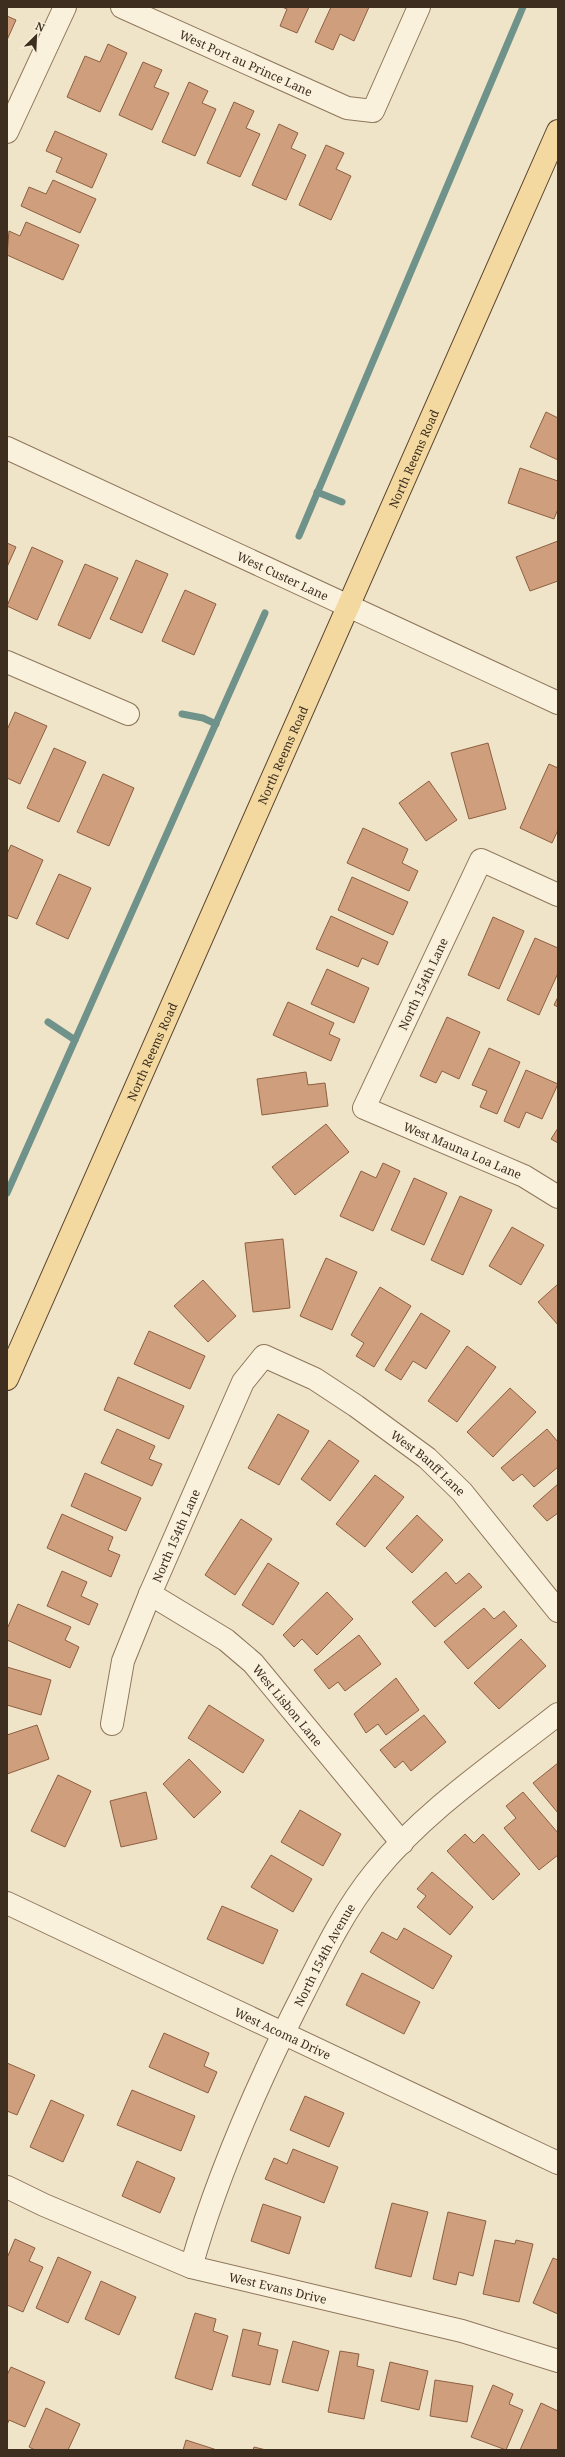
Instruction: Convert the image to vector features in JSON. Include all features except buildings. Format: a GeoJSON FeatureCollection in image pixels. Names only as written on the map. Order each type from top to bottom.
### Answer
{"type":"FeatureCollection","features":[{"type":"Feature","properties":{"kind":"main road","name":"North Reems Road"},"geometry":{"type":"LineString","coordinates":[[7,1379],[558,131]]}},
{"type":"Feature","properties":{"kind":"street"},"geometry":{"type":"LineString","coordinates":[[7,132],[65,7]]}},
{"type":"Feature","properties":{"kind":"street","name":"West Port au Prince Lane"},"geometry":{"type":"LineString","coordinates":[[122,7],[347,108],[373,111],[419,7]]}},
{"type":"Feature","properties":{"kind":"street","name":"West Custer Lane"},"geometry":{"type":"LineString","coordinates":[[7,448],[348,605],[558,704]]}},
{"type":"Feature","properties":{"kind":"street"},"geometry":{"type":"LineString","coordinates":[[7,662],[128,714]]}},
{"type":"Feature","properties":{"kind":"street","name":"North 154th Lane"},"geometry":{"type":"LineString","coordinates":[[364,1108],[481,860],[558,895]]}},
{"type":"Feature","properties":{"kind":"street","name":"West Mauna Loa Lane"},"geometry":{"type":"LineString","coordinates":[[364,1108],[524,1176],[558,1196]]}},
{"type":"Feature","properties":{"kind":"street","name":"North 154th Lane"},"geometry":{"type":"LineString","coordinates":[[112,1724],[123,1661],[150,1594],[243,1382],[264,1356]]}},
{"type":"Feature","properties":{"kind":"street","name":"West Banff Lane"},"geometry":{"type":"LineString","coordinates":[[264,1356],[315,1380],[356,1406],[427,1458],[462,1492],[558,1611]]}},
{"type":"Feature","properties":{"kind":"street","name":"West Lisbon Lane"},"geometry":{"type":"LineString","coordinates":[[150,1594],[226,1640],[253,1663],[402,1843]]}},
{"type":"Feature","properties":{"kind":"street","name":"North 154th Avenue"},"geometry":{"type":"LineString","coordinates":[[191,2267],[201,2233],[254,2096],[282,2035],[344,1913],[375,1871],[419,1824],[558,1714]]}},
{"type":"Feature","properties":{"kind":"street","name":"West Acoma Drive"},"geometry":{"type":"LineString","coordinates":[[7,1903],[282,2035],[558,2163]]}},
{"type":"Feature","properties":{"kind":"street","name":"West Evans Drive"},"geometry":{"type":"LineString","coordinates":[[7,2187],[44,2205],[191,2267],[462,2331],[558,2361]]}},
{"type":"Feature","properties":{"kind":"waterway"},"geometry":{"type":"LineString","coordinates":[[299,536],[523,7]]}},
{"type":"Feature","properties":{"kind":"waterway"},"geometry":{"type":"LineString","coordinates":[[317,492],[342,502]]}},
{"type":"Feature","properties":{"kind":"waterway"},"geometry":{"type":"LineString","coordinates":[[7,1193],[265,613]]}},
{"type":"Feature","properties":{"kind":"waterway"},"geometry":{"type":"LineString","coordinates":[[182,714],[203,718],[216,724]]}},
{"type":"Feature","properties":{"kind":"waterway"},"geometry":{"type":"LineString","coordinates":[[48,1022],[75,1040]]}}]}
